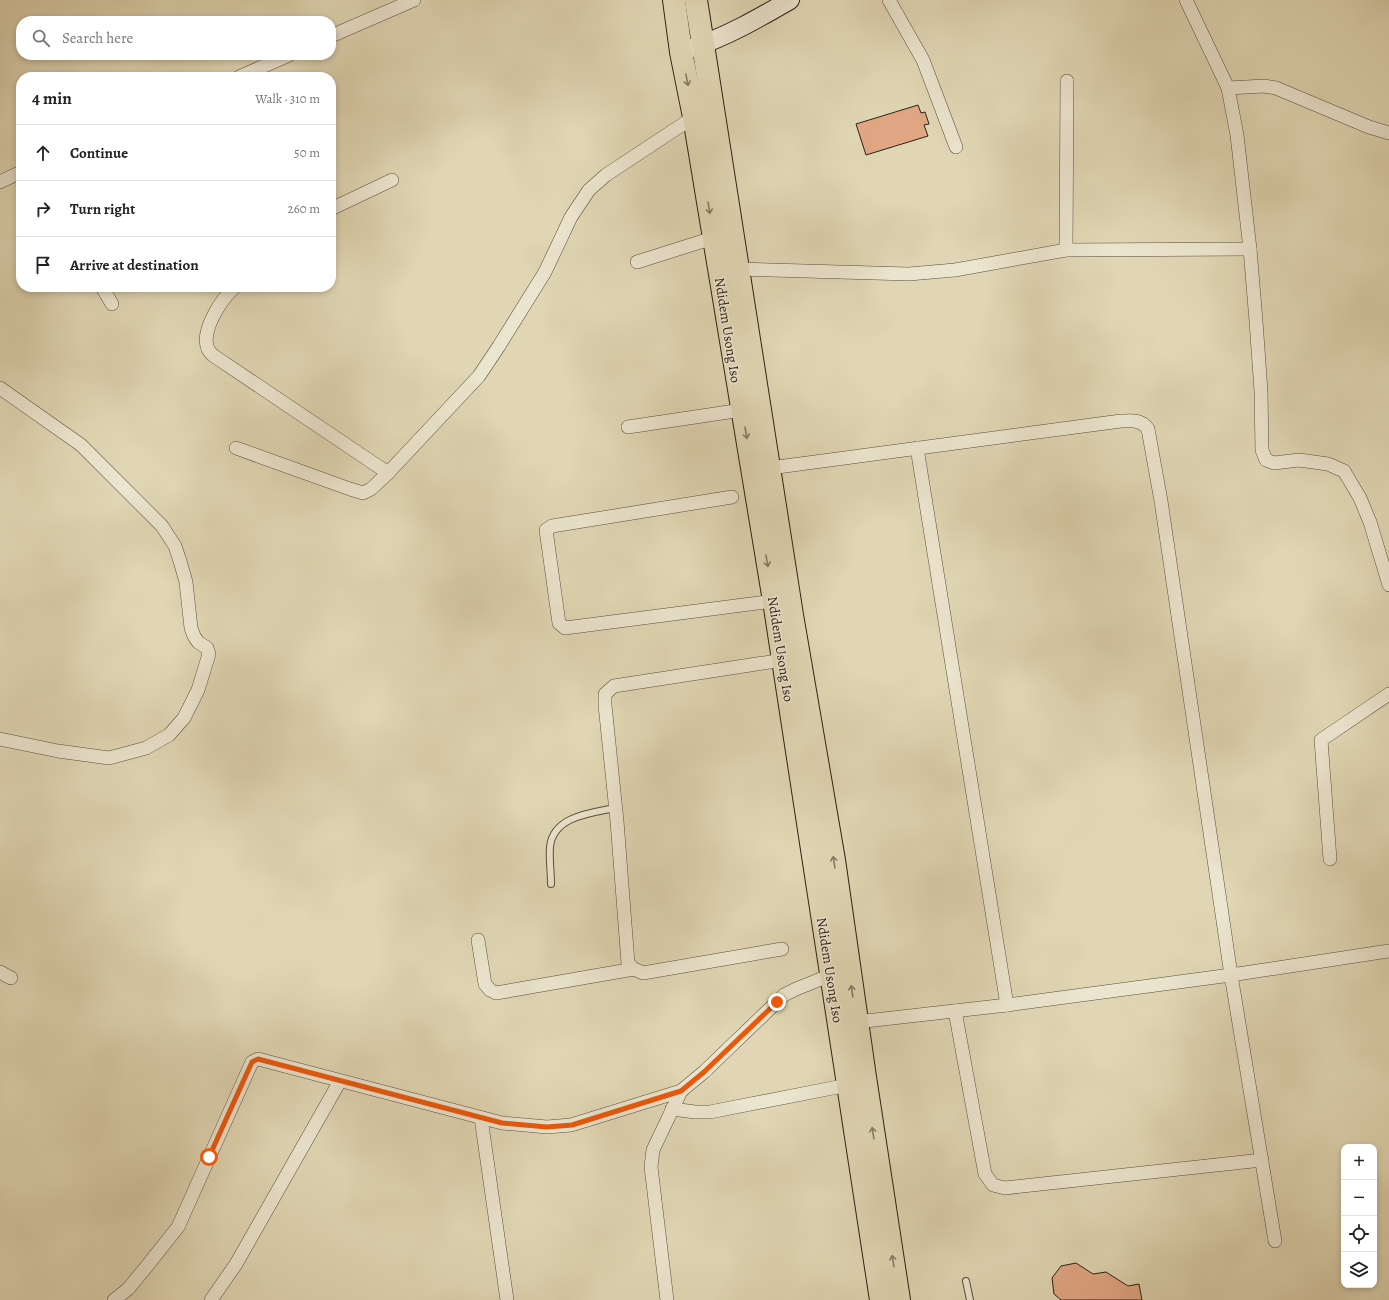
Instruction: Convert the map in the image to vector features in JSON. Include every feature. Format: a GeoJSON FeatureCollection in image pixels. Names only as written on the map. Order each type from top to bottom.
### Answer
{"type":"FeatureCollection","features":[{"type":"Feature","properties":{"kind":"highway","name":"Ndidem Usong Iso"},"geometry":{"type":"LineString","coordinates":[[674,0],[681,52],[694,117],[774,601],[881,1300]]}},
{"type":"Feature","properties":{"kind":"highway","name":"Ndidem Usong Iso"},"geometry":{"type":"LineString","coordinates":[[696,0],[792,615],[834,860],[899,1300]]}},
{"type":"Feature","properties":{"kind":"street"},"geometry":{"type":"LineString","coordinates":[[336,34],[414,0]]}},
{"type":"Feature","properties":{"kind":"street"},"geometry":{"type":"LineString","coordinates":[[681,52],[702,45],[759,18],[790,0]]}},
{"type":"Feature","properties":{"kind":"street"},"geometry":{"type":"LineString","coordinates":[[889,0],[923,60],[956,146]]}},
{"type":"Feature","properties":{"kind":"street"},"geometry":{"type":"LineString","coordinates":[[1186,0],[1228,88],[1237,135],[1250,250],[1261,391],[1262,450],[1266,460],[1274,463],[1299,460],[1328,464],[1344,471],[1360,498],[1370,522],[1389,585]]}},
{"type":"Feature","properties":{"kind":"street"},"geometry":{"type":"LineString","coordinates":[[253,72],[278,60]]}},
{"type":"Feature","properties":{"kind":"street"},"geometry":{"type":"LineString","coordinates":[[1066,250],[1067,81]]}},
{"type":"Feature","properties":{"kind":"street"},"geometry":{"type":"LineString","coordinates":[[1228,88],[1264,86],[1276,88],[1369,127],[1389,133]]}},
{"type":"Feature","properties":{"kind":"street"},"geometry":{"type":"LineString","coordinates":[[236,448],[363,493],[371,489],[388,473],[479,376],[500,346],[545,272],[571,217],[589,190],[606,175],[694,117]]}},
{"type":"Feature","properties":{"kind":"street"},"geometry":{"type":"LineString","coordinates":[[0,182],[16,174]]}},
{"type":"Feature","properties":{"kind":"street"},"geometry":{"type":"LineString","coordinates":[[336,207],[392,180]]}},
{"type":"Feature","properties":{"kind":"street"},"geometry":{"type":"LineString","coordinates":[[637,262],[714,238]]}},
{"type":"Feature","properties":{"kind":"street"},"geometry":{"type":"LineString","coordinates":[[737,269],[909,274],[955,270],[1066,250],[1250,250]]}},
{"type":"Feature","properties":{"kind":"street"},"geometry":{"type":"LineString","coordinates":[[105,292],[112,304]]}},
{"type":"Feature","properties":{"kind":"street"},"geometry":{"type":"LineString","coordinates":[[229,292],[216,310],[210,324],[206,340],[208,350],[214,356],[388,473]]}},
{"type":"Feature","properties":{"kind":"street"},"geometry":{"type":"LineString","coordinates":[[0,388],[81,445],[162,526],[175,546],[186,582],[191,628],[198,642],[206,648],[209,654],[198,690],[184,718],[169,735],[146,748],[109,758],[58,751],[0,739]]}},
{"type":"Feature","properties":{"kind":"street"},"geometry":{"type":"LineString","coordinates":[[628,427],[742,410]]}},
{"type":"Feature","properties":{"kind":"street"},"geometry":{"type":"LineString","coordinates":[[770,468],[1121,421],[1138,421],[1145,424],[1148,428],[1162,508],[1231,975],[1275,1240]]}},
{"type":"Feature","properties":{"kind":"street"},"geometry":{"type":"LineString","coordinates":[[917,448],[1007,1005]]}},
{"type":"Feature","properties":{"kind":"street"},"geometry":{"type":"LineString","coordinates":[[732,497],[552,526],[546,530],[559,623],[565,628],[774,601]]}},
{"type":"Feature","properties":{"kind":"street"},"geometry":{"type":"LineString","coordinates":[[782,949],[643,973],[634,969],[628,963],[605,694],[614,686],[783,660]]}},
{"type":"Feature","properties":{"kind":"street"},"geometry":{"type":"LineString","coordinates":[[1330,859],[1321,740],[1389,694]]}},
{"type":"Feature","properties":{"kind":"street"},"geometry":{"type":"LineString","coordinates":[[478,940],[485,984],[490,990],[496,993],[634,969]]}},
{"type":"Feature","properties":{"kind":"street"},"geometry":{"type":"LineString","coordinates":[[857,1022],[1007,1005],[1231,975],[1389,951]]}},
{"type":"Feature","properties":{"kind":"street"},"geometry":{"type":"LineString","coordinates":[[114,1300],[128,1289],[178,1227],[252,1062],[258,1059],[502,1123],[547,1127],[572,1125],[681,1091],[704,1072],[784,995],[831,975]]}},
{"type":"Feature","properties":{"kind":"street"},"geometry":{"type":"LineString","coordinates":[[955,1010],[985,1174],[993,1185],[1005,1188],[1262,1160]]}},
{"type":"Feature","properties":{"kind":"street"},"geometry":{"type":"LineString","coordinates":[[211,1300],[236,1264],[340,1081]]}},
{"type":"Feature","properties":{"kind":"street"},"geometry":{"type":"LineString","coordinates":[[672,1109],[710,1112],[848,1085]]}},
{"type":"Feature","properties":{"kind":"street"},"geometry":{"type":"LineString","coordinates":[[667,1300],[652,1167],[653,1150],[681,1091]]}},
{"type":"Feature","properties":{"kind":"street"},"geometry":{"type":"LineString","coordinates":[[481,1118],[507,1300]]}},
{"type":"Feature","properties":{"kind":"lane"},"geometry":{"type":"LineString","coordinates":[[551,884],[550,846],[556,830],[572,818],[615,808]]}},
{"type":"Feature","properties":{"kind":"lane"},"geometry":{"type":"LineString","coordinates":[[966,1281],[970,1300]]}},
{"type":"Feature","properties":{"kind":"building"},"geometry":{"type":"Polygon","coordinates":[[[918,105],[921,113],[925,112],[929,124],[924,125],[928,136],[866,155],[856,124],[918,105]]]}},
{"type":"Feature","properties":{"kind":"building"},"geometry":{"type":"Polygon","coordinates":[[[1076,1263],[1093,1274],[1106,1272],[1128,1286],[1139,1284],[1142,1300],[1061,1300],[1054,1294],[1052,1278],[1061,1266],[1076,1263]]]}},
{"type":"Feature","properties":{"kind":"route"},"geometry":{"type":"LineString","coordinates":[[209,1157],[252,1062],[258,1059],[502,1123],[547,1127],[572,1125],[681,1091],[704,1072],[777,1002]]}}]}
